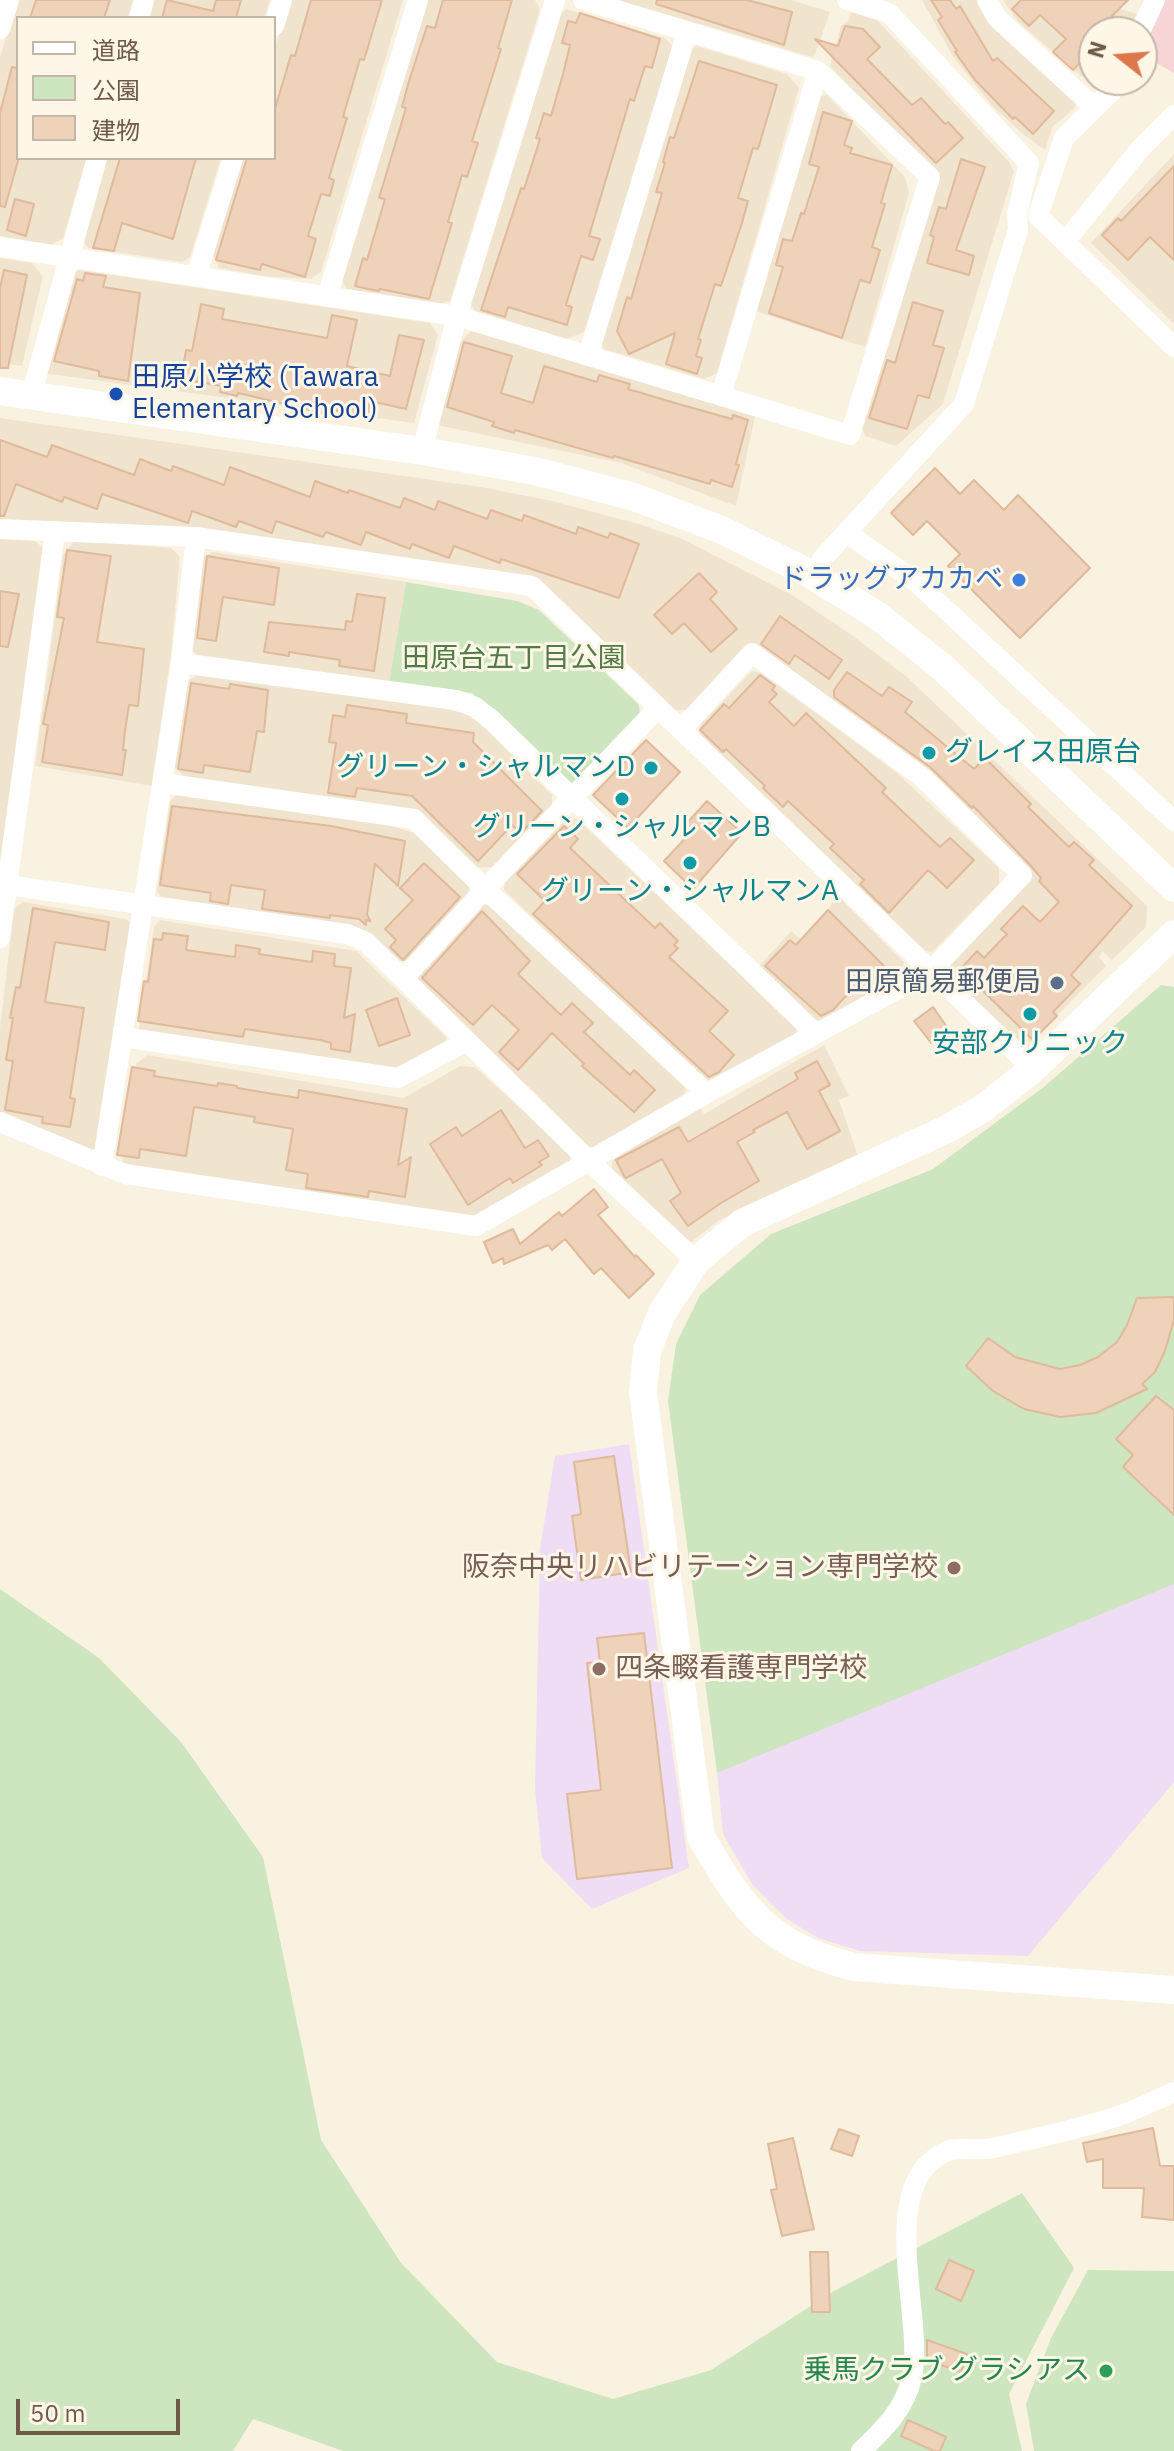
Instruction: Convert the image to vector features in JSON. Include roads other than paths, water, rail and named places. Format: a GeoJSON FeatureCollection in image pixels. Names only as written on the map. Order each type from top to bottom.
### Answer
{"type":"FeatureCollection","features":[{"type":"Feature","properties":{"kind":"street"},"geometry":{"type":"LineString","coordinates":[[0,29],[9,0]]}},
{"type":"Feature","properties":{"kind":"street"},"geometry":{"type":"LineString","coordinates":[[276,20],[282,0]]}},
{"type":"Feature","properties":{"kind":"street"},"geometry":{"type":"LineString","coordinates":[[327,297],[418,0]]}},
{"type":"Feature","properties":{"kind":"street"},"geometry":{"type":"LineString","coordinates":[[422,451],[457,316],[555,0]]}},
{"type":"Feature","properties":{"kind":"street"},"geometry":{"type":"LineString","coordinates":[[0,247],[457,316],[850,435],[930,177],[818,71],[583,0]]}},
{"type":"Feature","properties":{"kind":"street"},"geometry":{"type":"LineString","coordinates":[[822,559],[964,404],[1018,230],[1017,214],[1029,163],[889,13],[847,0]]}},
{"type":"Feature","properties":{"kind":"street"},"geometry":{"type":"LineString","coordinates":[[987,0],[997,18],[1095,108]]}},
{"type":"Feature","properties":{"kind":"street"},"geometry":{"type":"LineString","coordinates":[[588,356],[687,32]]}},
{"type":"Feature","properties":{"kind":"street"},"geometry":{"type":"LineString","coordinates":[[721,396],[818,71]]}},
{"type":"Feature","properties":{"kind":"street"},"geometry":{"type":"LineString","coordinates":[[1107,96],[1064,138],[1038,216],[1174,347]]}},
{"type":"Feature","properties":{"kind":"street"},"geometry":{"type":"LineString","coordinates":[[1065,242],[1140,149],[1174,115]]}},
{"type":"Feature","properties":{"kind":"street"},"geometry":{"type":"LineString","coordinates":[[31,396],[96,160]]}},
{"type":"Feature","properties":{"kind":"street"},"geometry":{"type":"LineString","coordinates":[[196,277],[232,160]]}},
{"type":"Feature","properties":{"kind":"street"},"geometry":{"type":"LineString","coordinates":[[0,391],[422,451],[535,471],[634,497],[722,530],[809,573],[878,616],[942,667],[1174,888]]}},
{"type":"Feature","properties":{"kind":"street"},"geometry":{"type":"LineString","coordinates":[[0,529],[196,537],[532,586],[1033,1069]]}},
{"type":"Feature","properties":{"kind":"street"},"geometry":{"type":"LineString","coordinates":[[0,938],[4,884],[55,531]]}},
{"type":"Feature","properties":{"kind":"street"},"geometry":{"type":"LineString","coordinates":[[846,532],[916,582],[1174,821]]}},
{"type":"Feature","properties":{"kind":"street"},"geometry":{"type":"LineString","coordinates":[[102,1166],[181,663],[196,537]]}},
{"type":"Feature","properties":{"kind":"street"},"geometry":{"type":"LineString","coordinates":[[0,1122],[125,1174],[476,1226],[707,1093],[931,971],[1022,875],[922,777],[752,653],[681,730]]}},
{"type":"Feature","properties":{"kind":"street"},"geometry":{"type":"LineString","coordinates":[[181,663],[456,700],[475,707],[815,1033]]}},
{"type":"Feature","properties":{"kind":"street"},"geometry":{"type":"LineString","coordinates":[[404,978],[658,708]]}},
{"type":"Feature","properties":{"kind":"street"},"geometry":{"type":"LineString","coordinates":[[162,783],[414,819],[485,889],[707,1093]]}},
{"type":"Feature","properties":{"kind":"street"},"geometry":{"type":"LineString","coordinates":[[4,884],[347,934],[366,942],[589,1161],[696,1261]]}},
{"type":"Feature","properties":{"kind":"street"},"geometry":{"type":"LineString","coordinates":[[1174,934],[1033,1069],[982,1109],[945,1130],[742,1223],[696,1261],[662,1313],[647,1351],[643,1392],[701,1837],[729,1885],[754,1916],[782,1940],[817,1958],[854,1967],[1174,1990]]}},
{"type":"Feature","properties":{"kind":"street"},"geometry":{"type":"LineString","coordinates":[[123,1037],[398,1078],[467,1041]]}},
{"type":"Feature","properties":{"kind":"street"},"geometry":{"type":"LineString","coordinates":[[861,2451],[892,2422],[912,2377],[914,2335],[904,2235],[911,2195],[923,2170],[946,2151],[988,2149],[1103,2120],[1174,2092]]}},
{"type":"Feature","properties":{"kind":"place","name":"田原小学校 (Tawara Elementary School)"},"geometry":{"type":"Point","coordinates":[116,394]}},
{"type":"Feature","properties":{"kind":"place","name":"ドラッグアカカベ"},"geometry":{"type":"Point","coordinates":[1019,580]}},
{"type":"Feature","properties":{"kind":"place","name":"グレイス田原台"},"geometry":{"type":"Point","coordinates":[929,753]}},
{"type":"Feature","properties":{"kind":"place","name":"グリーン・シャルマンD"},"geometry":{"type":"Point","coordinates":[651,768]}},
{"type":"Feature","properties":{"kind":"place","name":"グリーン・シャルマンB"},"geometry":{"type":"Point","coordinates":[622,799]}},
{"type":"Feature","properties":{"kind":"place","name":"グリーン・シャルマンA"},"geometry":{"type":"Point","coordinates":[690,863]}},
{"type":"Feature","properties":{"kind":"place","name":"田原簡易郵便局"},"geometry":{"type":"Point","coordinates":[1057,983]}},
{"type":"Feature","properties":{"kind":"place","name":"安部クリニック"},"geometry":{"type":"Point","coordinates":[1030,1014]}},
{"type":"Feature","properties":{"kind":"place","name":"阪奈中央リハビリテーション専門学校"},"geometry":{"type":"Point","coordinates":[954,1568]}},
{"type":"Feature","properties":{"kind":"place","name":"四条畷看護専門学校"},"geometry":{"type":"Point","coordinates":[599,1669]}},
{"type":"Feature","properties":{"kind":"place","name":"乗馬クラブ グラシアス"},"geometry":{"type":"Point","coordinates":[1106,2371]}},
{"type":"Feature","properties":{"kind":"park label","name":"田原台五丁目公園"},"geometry":{"type":"Point","coordinates":[514,659]}}]}
